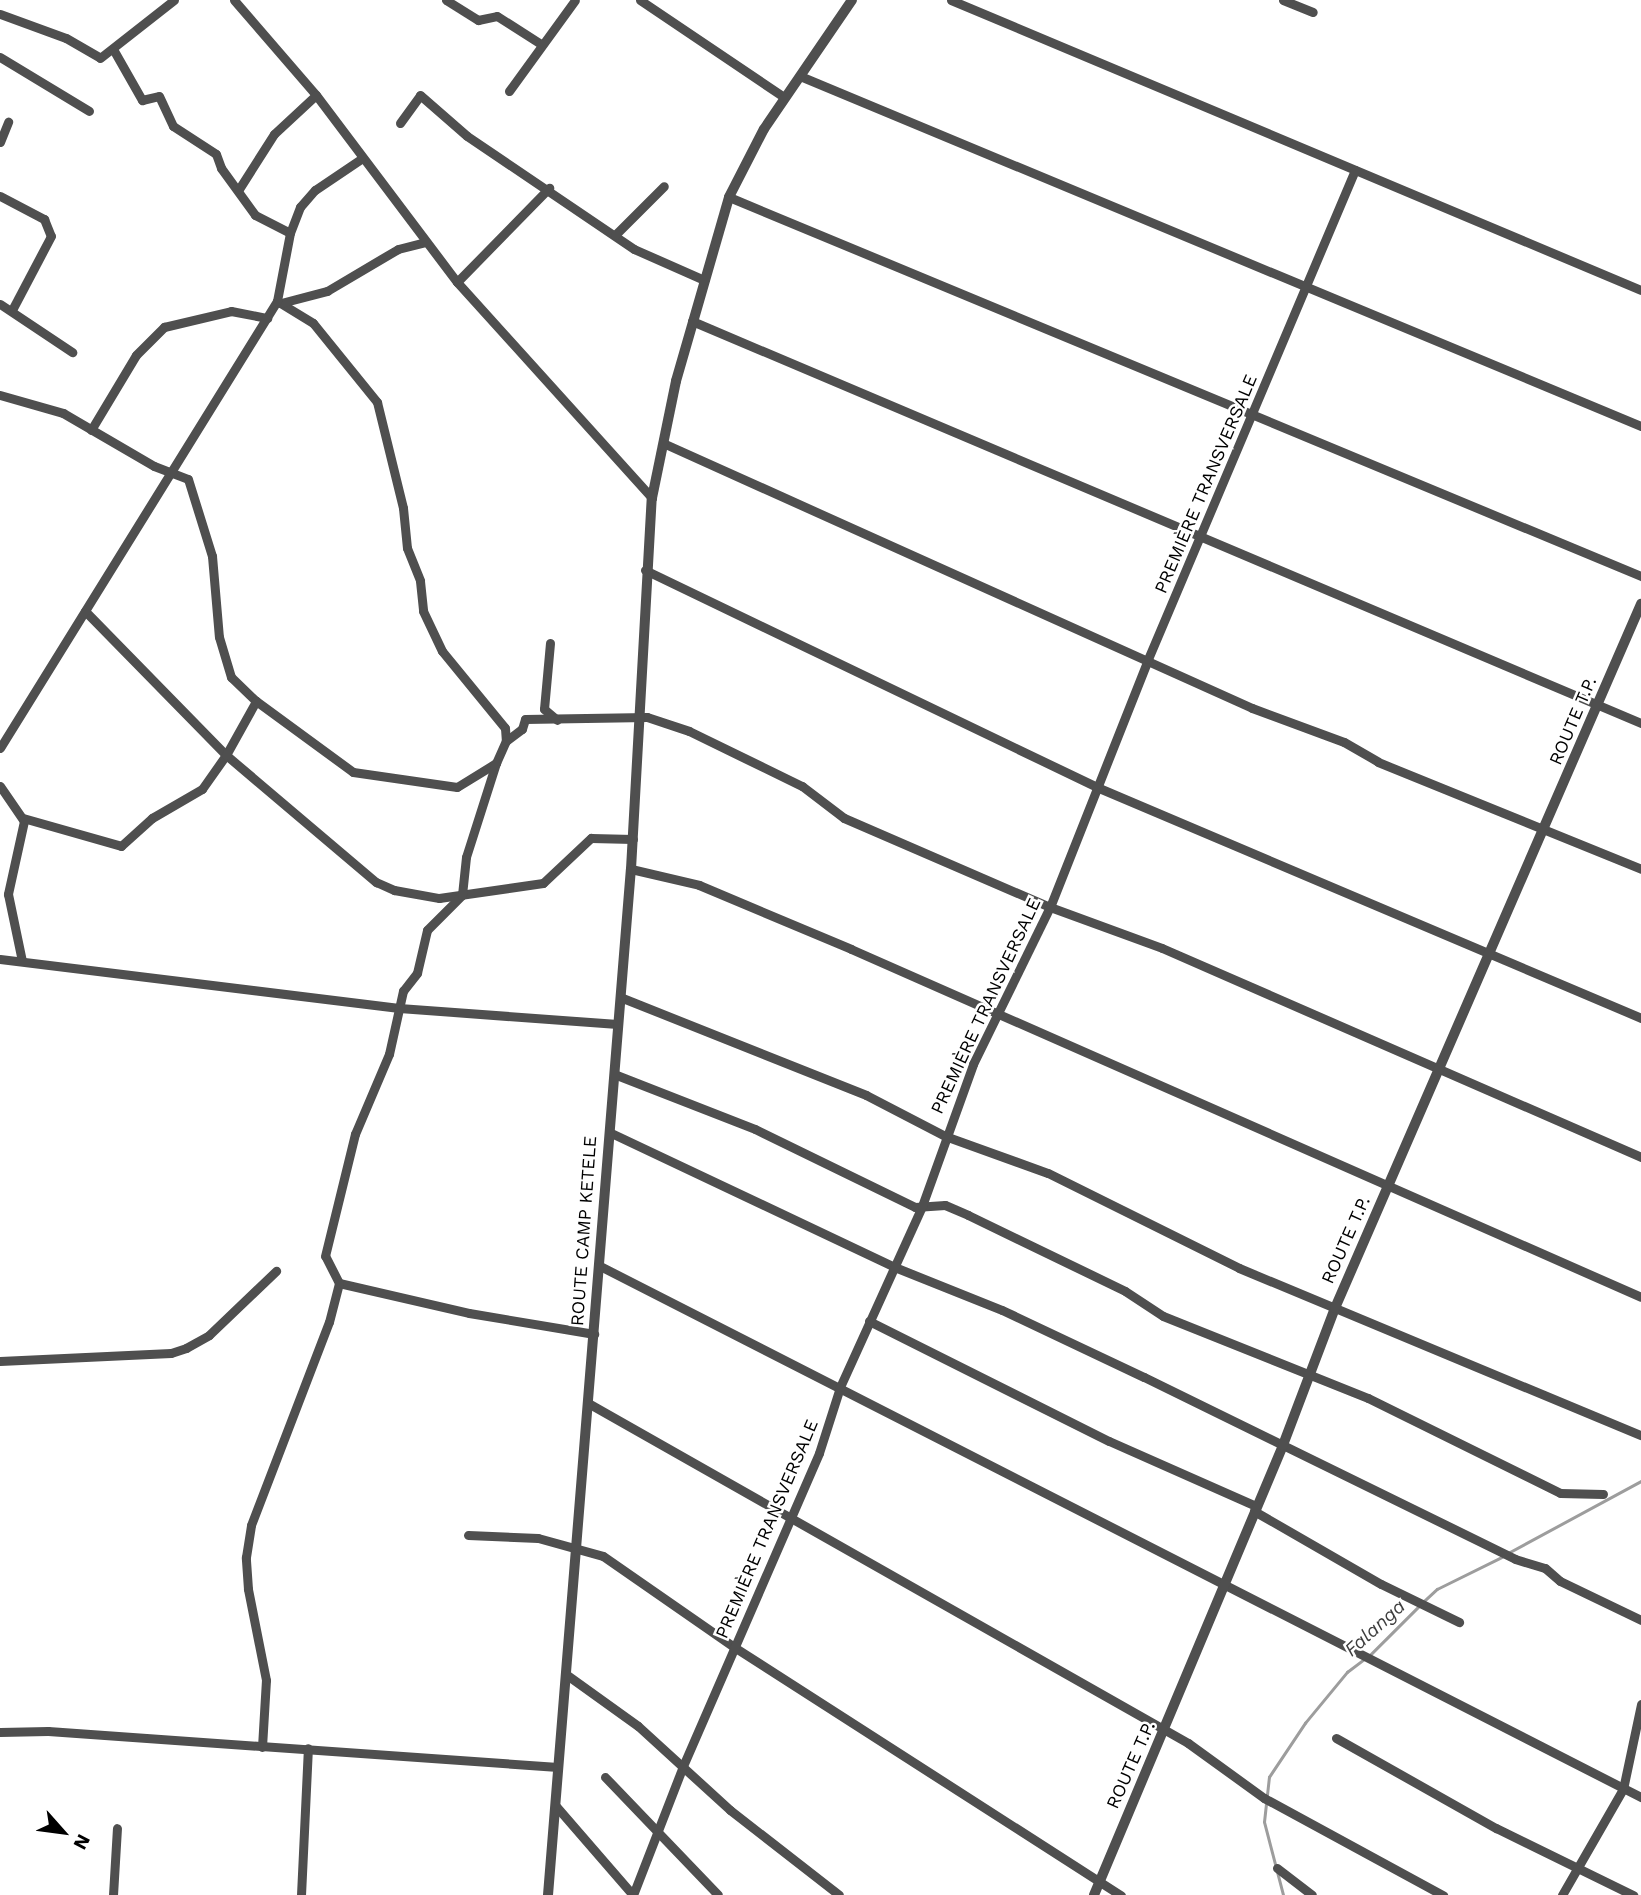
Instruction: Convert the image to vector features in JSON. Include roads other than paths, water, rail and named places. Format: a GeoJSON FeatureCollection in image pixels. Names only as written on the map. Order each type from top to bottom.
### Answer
{"type":"FeatureCollection","features":[{"type":"Feature","properties":{"kind":"street"},"geometry":{"type":"LineString","coordinates":[[0,14],[66,38],[96,58],[113,49],[174,0]]}},
{"type":"Feature","properties":{"kind":"street"},"geometry":{"type":"LineString","coordinates":[[234,0],[316,95],[457,282],[652,498]]}},
{"type":"Feature","properties":{"kind":"street"},"geometry":{"type":"LineString","coordinates":[[446,0],[478,20],[497,16],[541,44]]}},
{"type":"Feature","properties":{"kind":"street"},"geometry":{"type":"LineString","coordinates":[[509,91],[575,0]]}},
{"type":"Feature","properties":{"kind":"street"},"geometry":{"type":"LineString","coordinates":[[640,0],[784,97]]}},
{"type":"Feature","properties":{"kind":"street","name":"ROUTE CAMP KETELE"},"geometry":{"type":"LineString","coordinates":[[548,1895],[568,1675],[631,869],[645,570],[652,498],[692,321],[729,197],[784,97],[852,0]]}},
{"type":"Feature","properties":{"kind":"street"},"geometry":{"type":"LineString","coordinates":[[951,0],[1641,290]]}},
{"type":"Feature","properties":{"kind":"street"},"geometry":{"type":"LineString","coordinates":[[1283,0],[1313,12]]}},
{"type":"Feature","properties":{"kind":"street"},"geometry":{"type":"LineString","coordinates":[[113,49],[142,100],[159,96],[173,126],[216,154],[221,168],[239,189],[255,215],[290,233]]}},
{"type":"Feature","properties":{"kind":"street"},"geometry":{"type":"LineString","coordinates":[[0,57],[89,111]]}},
{"type":"Feature","properties":{"kind":"street"},"geometry":{"type":"LineString","coordinates":[[800,76],[1641,426]]}},
{"type":"Feature","properties":{"kind":"street"},"geometry":{"type":"LineString","coordinates":[[239,189],[274,134],[316,95]]}},
{"type":"Feature","properties":{"kind":"street"},"geometry":{"type":"LineString","coordinates":[[400,123],[420,95],[467,136],[549,188],[615,235],[657,262],[704,280]]}},
{"type":"Feature","properties":{"kind":"street"},"geometry":{"type":"LineString","coordinates":[[0,142],[8,122]]}},
{"type":"Feature","properties":{"kind":"street"},"geometry":{"type":"LineString","coordinates":[[0,748],[279,302],[290,233],[307,197],[362,159]]}},
{"type":"Feature","properties":{"kind":"street","name":"PREMIÈRE TRANSVERSALE"},"geometry":{"type":"LineString","coordinates":[[633,1895],[683,1766],[819,1453],[840,1387],[892,1266],[922,1206],[944,1136],[997,1013],[1050,907],[1148,659],[1202,537],[1354,170]]}},
{"type":"Feature","properties":{"kind":"street"},"geometry":{"type":"LineString","coordinates":[[615,235],[664,186]]}},
{"type":"Feature","properties":{"kind":"street"},"geometry":{"type":"LineString","coordinates":[[457,282],[549,188]]}},
{"type":"Feature","properties":{"kind":"street"},"geometry":{"type":"LineString","coordinates":[[0,197],[44,219],[51,231],[12,310]]}},
{"type":"Feature","properties":{"kind":"street"},"geometry":{"type":"LineString","coordinates":[[729,197],[1641,576]]}},
{"type":"Feature","properties":{"kind":"street"},"geometry":{"type":"LineString","coordinates":[[279,302],[327,291],[398,249],[425,242]]}},
{"type":"Feature","properties":{"kind":"street"},"geometry":{"type":"LineString","coordinates":[[279,302],[313,323],[377,402],[404,508],[407,548],[420,581],[423,611],[442,651],[505,728],[506,741]]}},
{"type":"Feature","properties":{"kind":"street"},"geometry":{"type":"LineString","coordinates":[[0,304],[72,352]]}},
{"type":"Feature","properties":{"kind":"street"},"geometry":{"type":"LineString","coordinates":[[92,430],[136,355],[164,327],[231,311],[267,318]]}},
{"type":"Feature","properties":{"kind":"street"},"geometry":{"type":"LineString","coordinates":[[692,321],[1641,723]]}},
{"type":"Feature","properties":{"kind":"street"},"geometry":{"type":"LineString","coordinates":[[0,395],[63,413],[154,466],[173,471],[188,480],[198,499],[212,556],[210,573],[228,670],[256,701],[363,776],[457,787],[496,763]]}},
{"type":"Feature","properties":{"kind":"street"},"geometry":{"type":"LineString","coordinates":[[663,443],[1252,708],[1343,742],[1378,762],[1641,869]]}},
{"type":"Feature","properties":{"kind":"street"},"geometry":{"type":"LineString","coordinates":[[645,570],[1099,788],[1493,952],[1641,1018]]}},
{"type":"Feature","properties":{"kind":"street","name":"ROUTE T.P."},"geometry":{"type":"LineString","coordinates":[[1094,1895],[1283,1445],[1335,1308],[1493,952],[1641,604]]}},
{"type":"Feature","properties":{"kind":"street"},"geometry":{"type":"LineString","coordinates":[[85,611],[226,755],[376,882],[415,896],[462,895],[543,883],[591,838],[633,839]]}},
{"type":"Feature","properties":{"kind":"street"},"geometry":{"type":"LineString","coordinates":[[550,643],[544,709],[558,721]]}},
{"type":"Feature","properties":{"kind":"street"},"geometry":{"type":"LineString","coordinates":[[0,786],[23,818],[121,846],[152,818],[202,789],[226,755],[256,701]]}},
{"type":"Feature","properties":{"kind":"street"},"geometry":{"type":"LineString","coordinates":[[262,1747],[267,1680],[246,1558],[251,1525],[329,1322],[339,1283],[325,1255],[355,1134],[389,1054],[403,991],[417,973],[427,930],[462,895],[466,857],[496,763],[506,741],[525,719],[558,721],[638,717],[690,731],[802,786],[844,818],[1050,907],[1162,948],[1641,1157]]}},
{"type":"Feature","properties":{"kind":"street"},"geometry":{"type":"LineString","coordinates":[[0,803],[12,806]]}},
{"type":"Feature","properties":{"kind":"street"},"geometry":{"type":"LineString","coordinates":[[22,961],[8,894],[24,830],[23,818]]}},
{"type":"Feature","properties":{"kind":"street"},"geometry":{"type":"LineString","coordinates":[[631,869],[699,885],[997,1013],[1641,1297]]}},
{"type":"Feature","properties":{"kind":"street"},"geometry":{"type":"LineString","coordinates":[[0,959],[399,1008],[617,1024]]}},
{"type":"Feature","properties":{"kind":"street"},"geometry":{"type":"LineString","coordinates":[[620,997],[816,1073],[944,1136],[1048,1173],[1239,1268],[1641,1435]]}},
{"type":"Feature","properties":{"kind":"street"},"geometry":{"type":"LineString","coordinates":[[614,1074],[698,1104],[922,1206],[946,1205],[1125,1291],[1163,1315],[1368,1398],[1560,1493],[1603,1494]]}},
{"type":"Feature","properties":{"kind":"street"},"geometry":{"type":"LineString","coordinates":[[609,1132],[892,1266],[1002,1310],[1515,1559],[1545,1568],[1560,1581],[1641,1620]]}},
{"type":"Feature","properties":{"kind":"street"},"geometry":{"type":"LineString","coordinates":[[600,1266],[1641,1797]]}},
{"type":"Feature","properties":{"kind":"street"},"geometry":{"type":"LineString","coordinates":[[0,1361],[171,1353],[209,1335],[276,1270]]}},
{"type":"Feature","properties":{"kind":"street"},"geometry":{"type":"LineString","coordinates":[[339,1283],[469,1313],[594,1334]]}},
{"type":"Feature","properties":{"kind":"street"},"geometry":{"type":"LineString","coordinates":[[869,1321],[1110,1441],[1255,1508],[1381,1584],[1460,1622]]}},
{"type":"Feature","properties":{"kind":"street"},"geometry":{"type":"LineString","coordinates":[[588,1403],[1165,1730],[1264,1798],[1443,1895]]}},
{"type":"Feature","properties":{"kind":"street"},"geometry":{"type":"LineString","coordinates":[[468,1535],[538,1538],[603,1556],[734,1647],[919,1762],[1121,1895]]}},
{"type":"Feature","properties":{"kind":"street"},"geometry":{"type":"LineString","coordinates":[[568,1675],[638,1726],[730,1810],[838,1895]]}},
{"type":"Feature","properties":{"kind":"street"},"geometry":{"type":"LineString","coordinates":[[1562,1895],[1623,1789],[1641,1704]]}},
{"type":"Feature","properties":{"kind":"street"},"geometry":{"type":"LineString","coordinates":[[0,1732],[48,1731],[558,1767]]}},
{"type":"Feature","properties":{"kind":"street"},"geometry":{"type":"LineString","coordinates":[[1336,1738],[1578,1869],[1633,1895]]}},
{"type":"Feature","properties":{"kind":"street"},"geometry":{"type":"LineString","coordinates":[[301,1895],[308,1748]]}},
{"type":"Feature","properties":{"kind":"street"},"geometry":{"type":"LineString","coordinates":[[605,1777],[657,1835],[718,1895]]}},
{"type":"Feature","properties":{"kind":"street"},"geometry":{"type":"LineString","coordinates":[[555,1805],[633,1895]]}},
{"type":"Feature","properties":{"kind":"street"},"geometry":{"type":"LineString","coordinates":[[113,1895],[117,1828]]}},
{"type":"Feature","properties":{"kind":"street"},"geometry":{"type":"LineString","coordinates":[[1277,1868],[1312,1895]]}},
{"type":"Feature","properties":{"kind":"waterway","name":"Falanga"},"geometry":{"type":"LineString","coordinates":[[1508,1553],[1641,1481]]}},
{"type":"Feature","properties":{"kind":"waterway","name":"Falanga"},"geometry":{"type":"LineString","coordinates":[[1423,1602],[1437,1589],[1502,1557]]}},
{"type":"Feature","properties":{"kind":"waterway","name":"Falanga"},"geometry":{"type":"LineString","coordinates":[[1369,1656],[1419,1606]]}},
{"type":"Feature","properties":{"kind":"waterway","name":"Falanga"},"geometry":{"type":"LineString","coordinates":[[1283,1895],[1264,1822],[1269,1777],[1305,1723],[1347,1672],[1363,1660]]}}]}
